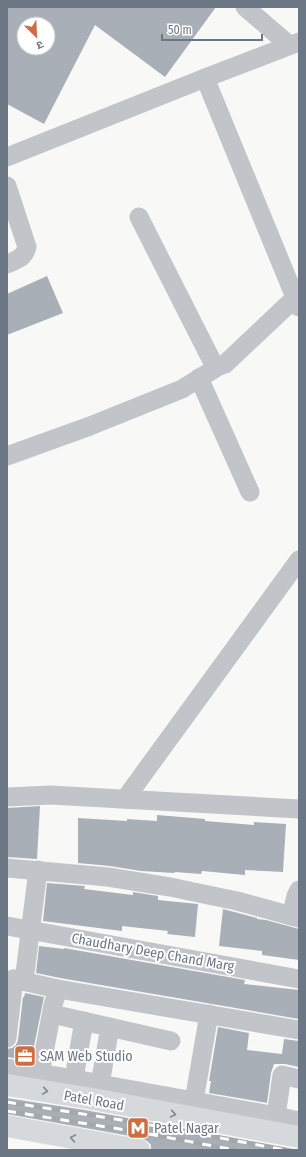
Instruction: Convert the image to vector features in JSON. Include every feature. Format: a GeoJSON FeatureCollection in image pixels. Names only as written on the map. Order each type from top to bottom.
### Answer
{"type":"FeatureCollection","features":[{"type":"Feature","properties":{"kind":"main road","name":"Patel Road"},"geometry":{"type":"LineString","coordinates":[[7,1085],[87,1098],[299,1137]]}},
{"type":"Feature","properties":{"kind":"main road"},"geometry":{"type":"LineString","coordinates":[[7,1126],[96,1146],[139,1150]]}},
{"type":"Feature","properties":{"kind":"street"},"geometry":{"type":"LineString","coordinates":[[245,7],[294,44]]}},
{"type":"Feature","properties":{"kind":"street"},"geometry":{"type":"LineString","coordinates":[[7,158],[205,78],[294,44]]}},
{"type":"Feature","properties":{"kind":"street"},"geometry":{"type":"LineString","coordinates":[[7,456],[90,426],[182,389],[219,366],[226,364],[297,303],[205,78]]}},
{"type":"Feature","properties":{"kind":"street"},"geometry":{"type":"LineString","coordinates":[[7,186],[27,247],[25,253],[20,259],[7,264]]}},
{"type":"Feature","properties":{"kind":"street"},"geometry":{"type":"LineString","coordinates":[[139,217],[213,363],[219,366]]}},
{"type":"Feature","properties":{"kind":"street"},"geometry":{"type":"LineString","coordinates":[[199,378],[250,492]]}},
{"type":"Feature","properties":{"kind":"street"},"geometry":{"type":"LineString","coordinates":[[125,799],[299,560]]}},
{"type":"Feature","properties":{"kind":"street"},"geometry":{"type":"LineString","coordinates":[[7,797],[50,795],[299,809]]}},
{"type":"Feature","properties":{"kind":"street"},"geometry":{"type":"LineString","coordinates":[[7,868],[108,877],[170,887],[237,901],[295,917],[296,896],[299,890]]}},
{"type":"Feature","properties":{"kind":"street"},"geometry":{"type":"LineString","coordinates":[[7,1038],[15,979],[30,930],[38,870]]}},
{"type":"Feature","properties":{"kind":"street","name":"Chaudhary Deep Chand Marg"},"geometry":{"type":"LineString","coordinates":[[7,926],[299,979]]}},
{"type":"Feature","properties":{"kind":"street"},"geometry":{"type":"LineString","coordinates":[[15,979],[58,989],[299,1030]]}},
{"type":"Feature","properties":{"kind":"street"},"geometry":{"type":"LineString","coordinates":[[40,1074],[58,989]]}},
{"type":"Feature","properties":{"kind":"street"},"geometry":{"type":"LineString","coordinates":[[52,1014],[171,1041]]}},
{"type":"Feature","properties":{"kind":"street"},"geometry":{"type":"LineString","coordinates":[[194,1101],[209,1014]]}},
{"type":"Feature","properties":{"kind":"street"},"geometry":{"type":"LineString","coordinates":[[74,1078],[84,1021]]}},
{"type":"Feature","properties":{"kind":"street"},"geometry":{"type":"LineString","coordinates":[[100,1084],[110,1027]]}},
{"type":"Feature","properties":{"kind":"street"},"geometry":{"type":"LineString","coordinates":[[7,1068],[74,1078],[299,1121]]}},
{"type":"Feature","properties":{"kind":"street"},"geometry":{"type":"LineString","coordinates":[[276,1116],[282,1075],[299,1079]]}},
{"type":"Feature","properties":{"kind":"building"},"geometry":{"type":"Polygon","coordinates":[[[7,7],[216,7],[165,77],[95,25],[44,124],[7,104],[7,7]]]}},
{"type":"Feature","properties":{"kind":"building"},"geometry":{"type":"Polygon","coordinates":[[[47,276],[63,313],[7,335],[7,294],[47,276]]]}},
{"type":"Feature","properties":{"kind":"building"},"geometry":{"type":"Polygon","coordinates":[[[40,806],[37,859],[7,857],[7,808],[40,806]]]}},
{"type":"Feature","properties":{"kind":"building"},"geometry":{"type":"Polygon","coordinates":[[[157,815],[254,825],[254,822],[286,824],[283,872],[245,870],[245,875],[202,871],[201,874],[174,873],[141,871],[78,863],[78,818],[157,821],[157,815]]]}},
{"type":"Feature","properties":{"kind":"building"},"geometry":{"type":"Polygon","coordinates":[[[47,883],[85,886],[84,889],[133,895],[133,892],[158,896],[158,900],[198,904],[195,937],[167,934],[168,931],[122,926],[122,931],[43,921],[47,883]]]}},
{"type":"Feature","properties":{"kind":"building"},"geometry":{"type":"Polygon","coordinates":[[[223,909],[299,929],[299,960],[262,955],[262,951],[219,946],[223,909]]]}},
{"type":"Feature","properties":{"kind":"building"},"geometry":{"type":"Polygon","coordinates":[[[39,946],[64,948],[245,980],[244,984],[299,990],[299,1019],[36,973],[39,946]]]}},
{"type":"Feature","properties":{"kind":"building"},"geometry":{"type":"Polygon","coordinates":[[[25,993],[44,997],[31,1061],[7,1057],[7,1049],[16,1045],[18,1040],[23,997],[25,993]]]}},
{"type":"Feature","properties":{"kind":"building"},"geometry":{"type":"Polygon","coordinates":[[[218,1027],[249,1033],[247,1050],[282,1054],[284,1039],[299,1041],[299,1067],[285,1064],[274,1064],[271,1073],[267,1103],[209,1093],[211,1081],[209,1081],[218,1027]]]}},
{"type":"Feature","properties":{"kind":"building"},"geometry":{"type":"Polygon","coordinates":[[[7,1098],[85,1110],[299,1150],[151,1150],[151,1145],[141,1138],[7,1114],[7,1098]]]}},
{"type":"Feature","properties":{"kind":"railway"},"geometry":{"type":"LineString","coordinates":[[7,1102],[140,1123],[285,1150]]}},
{"type":"Feature","properties":{"kind":"railway"},"geometry":{"type":"LineString","coordinates":[[7,1111],[138,1132],[235,1150]]}},
{"type":"Feature","properties":{"kind":"place","name":"SAM Web Studio"},"geometry":{"type":"Point","coordinates":[25,1056]}},
{"type":"Feature","properties":{"kind":"place","name":"Patel Nagar"},"geometry":{"type":"Point","coordinates":[138,1128]}}]}
